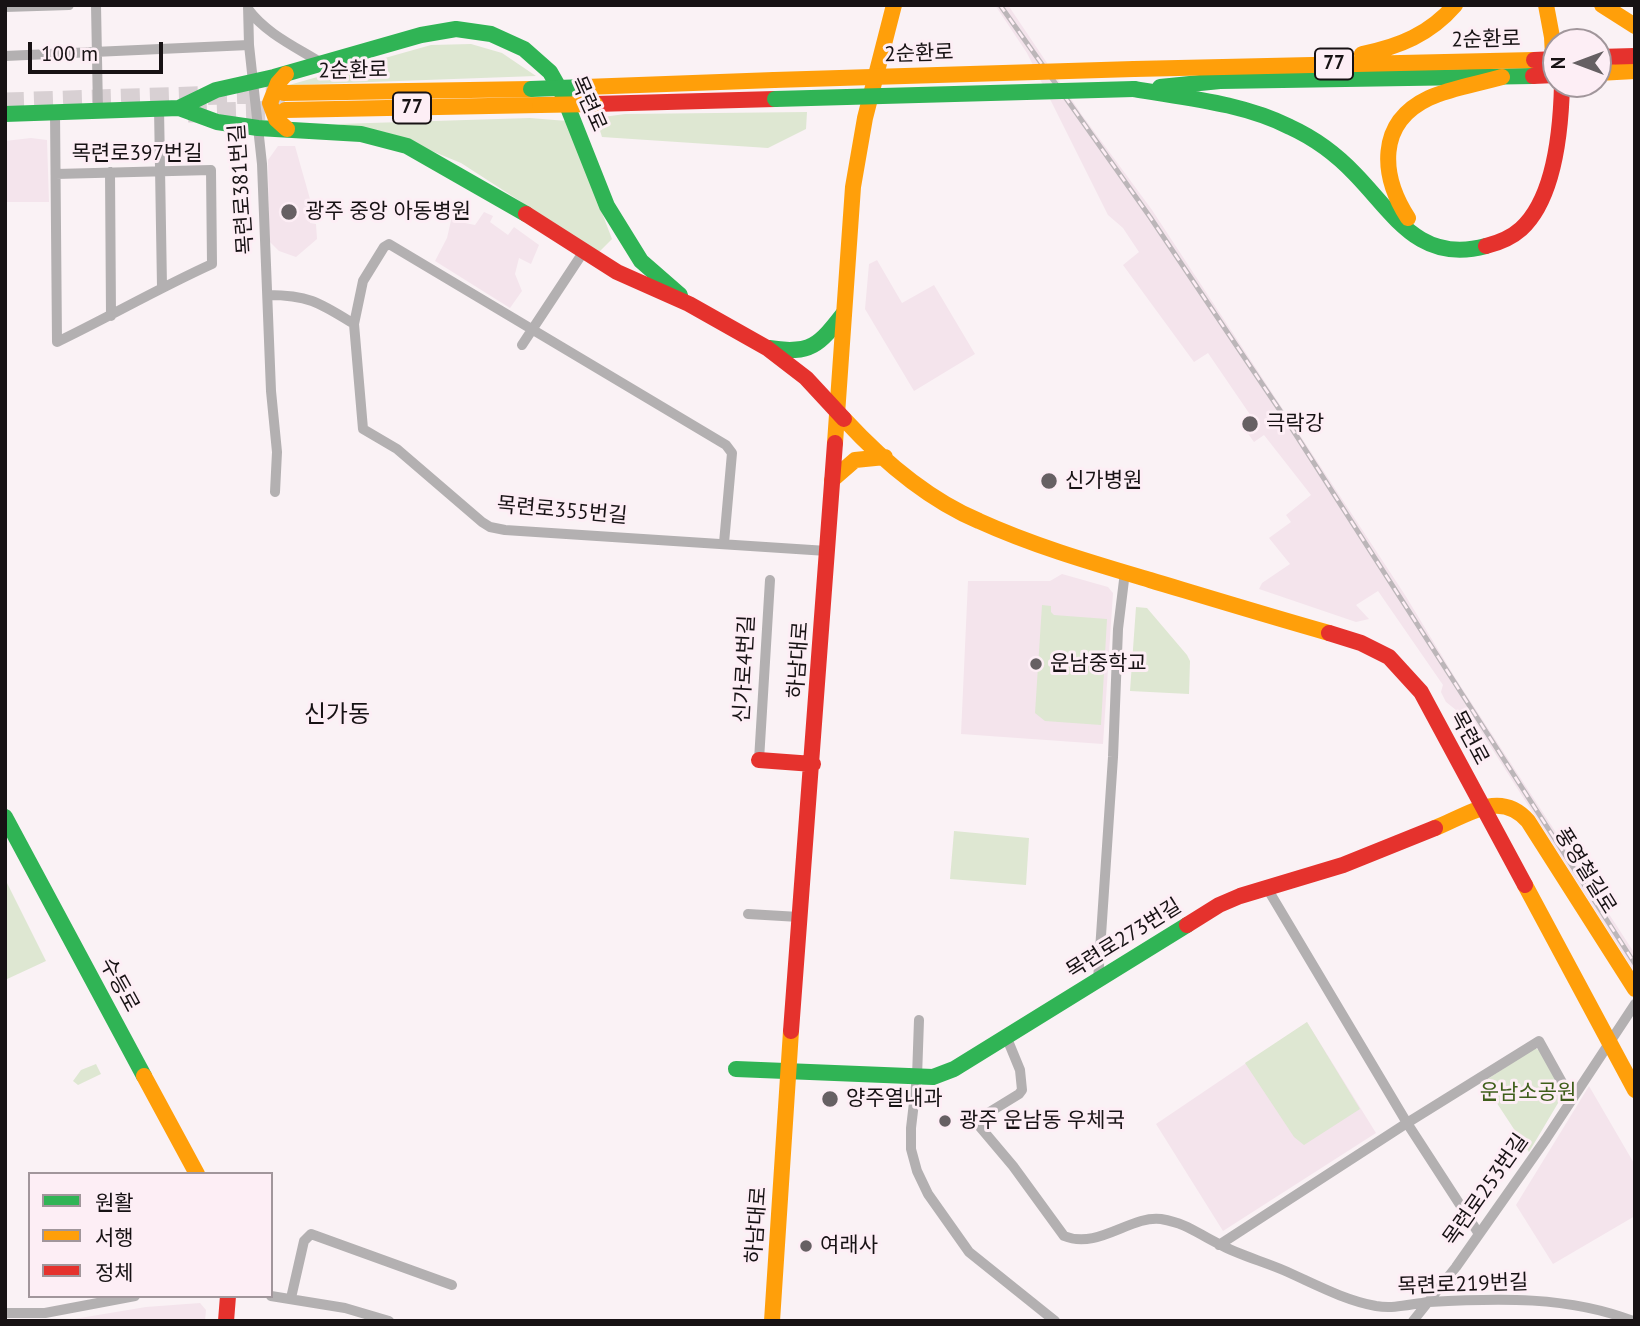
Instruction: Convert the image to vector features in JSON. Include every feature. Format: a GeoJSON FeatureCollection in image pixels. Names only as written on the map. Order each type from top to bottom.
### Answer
{"type":"FeatureCollection","features":[{"type":"Feature","properties":{"kind":"main road","name":"하남대로"},"geometry":{"type":"LineString","coordinates":[[772,1321],[799,918],[813,764],[858,149],[894,5]]}},
{"type":"Feature","properties":{"kind":"main road"},"geometry":{"type":"LineString","coordinates":[[1286,65],[1394,47],[1429,30],[1455,5]]}},
{"type":"Feature","properties":{"kind":"main road"},"geometry":{"type":"LineString","coordinates":[[1502,77],[1424,100],[1409,112],[1391,138],[1386,165],[1391,192],[1410,222],[1426,233],[1443,240],[1476,240],[1502,230],[1517,219],[1538,185],[1552,130],[1555,93],[1552,37],[1546,5]]}},
{"type":"Feature","properties":{"kind":"main road"},"geometry":{"type":"LineString","coordinates":[[1554,5],[1557,28]]}},
{"type":"Feature","properties":{"kind":"main road"},"geometry":{"type":"LineString","coordinates":[[1602,5],[1635,26]]}},
{"type":"Feature","properties":{"kind":"main road","name":"목련로"},"geometry":{"type":"LineString","coordinates":[[178,108],[216,90],[286,74],[421,35],[456,29],[491,34],[524,49],[550,72],[563,95],[607,206],[641,261],[689,304]]}},
{"type":"Feature","properties":{"kind":"main road"},"geometry":{"type":"LineString","coordinates":[[1612,57],[1635,56]]}},
{"type":"Feature","properties":{"kind":"main road","name":"2순환로"},"geometry":{"type":"LineString","coordinates":[[284,93],[531,89],[1286,65],[1534,68],[1542,71]]}},
{"type":"Feature","properties":{"kind":"main road","name":"2순환로"},"geometry":{"type":"LineString","coordinates":[[285,110],[1134,89],[1220,81],[1502,77],[1542,65]]}},
{"type":"Feature","properties":{"kind":"main road"},"geometry":{"type":"LineString","coordinates":[[1612,72],[1635,71]]}},
{"type":"Feature","properties":{"kind":"main road"},"geometry":{"type":"LineString","coordinates":[[286,74],[278,83],[270,103],[276,119],[287,129]]}},
{"type":"Feature","properties":{"kind":"main road"},"geometry":{"type":"LineString","coordinates":[[1134,89],[1228,106],[1288,126],[1310,138],[1359,177],[1404,228],[1433,246],[1454,250],[1474,249],[1501,241],[1522,228],[1537,207],[1546,187],[1559,137],[1561,98]]}},
{"type":"Feature","properties":{"kind":"main road","name":"목련로"},"geometry":{"type":"LineString","coordinates":[[5,114],[178,108],[217,122],[258,128],[361,134],[407,146],[543,224],[631,279],[689,304],[767,348],[806,378],[858,434],[885,457],[941,500],[978,521],[1086,561],[1361,643],[1389,657],[1421,692],[1635,1090]]}},
{"type":"Feature","properties":{"kind":"main road"},"geometry":{"type":"LineString","coordinates":[[767,348],[791,353],[811,350],[823,340],[844,313]]}},
{"type":"Feature","properties":{"kind":"main road"},"geometry":{"type":"LineString","coordinates":[[832,480],[850,461],[858,457],[885,457]]}},
{"type":"Feature","properties":{"kind":"main road"},"geometry":{"type":"LineString","coordinates":[[759,760],[813,764]]}},
{"type":"Feature","properties":{"kind":"main road","name":"풍영철길로"},"geometry":{"type":"LineString","coordinates":[[1482,808],[1505,803],[1513,806],[1528,821],[1635,989]]}},
{"type":"Feature","properties":{"kind":"main road","name":"목련로273번길"},"geometry":{"type":"LineString","coordinates":[[736,1069],[933,1077],[954,1069],[1219,905],[1240,896],[1343,865],[1482,808]]}},
{"type":"Feature","properties":{"kind":"main road","name":"수등로"},"geometry":{"type":"LineString","coordinates":[[5,817],[196,1172]]}},
{"type":"Feature","properties":{"kind":"main road"},"geometry":{"type":"LineString","coordinates":[[226,1321],[228,1298]]}},
{"type":"Feature","properties":{"kind":"street"},"geometry":{"type":"LineString","coordinates":[[5,7],[69,5]]}},
{"type":"Feature","properties":{"kind":"street"},"geometry":{"type":"LineString","coordinates":[[96,5],[98,110]]}},
{"type":"Feature","properties":{"kind":"street"},"geometry":{"type":"LineString","coordinates":[[248,7],[255,19],[274,34],[323,64]]}},
{"type":"Feature","properties":{"kind":"street","name":"목련로381번길"},"geometry":{"type":"LineString","coordinates":[[248,7],[249,46],[258,128],[271,391],[277,453],[275,492]]}},
{"type":"Feature","properties":{"kind":"street"},"geometry":{"type":"LineString","coordinates":[[5,56],[249,46]]}},
{"type":"Feature","properties":{"kind":"street"},"geometry":{"type":"LineString","coordinates":[[111,316],[162,286],[159,108]]}},
{"type":"Feature","properties":{"kind":"street","name":"목련로397번길"},"geometry":{"type":"LineString","coordinates":[[55,112],[57,342],[111,316]]}},
{"type":"Feature","properties":{"kind":"street","name":"목련로397번길"},"geometry":{"type":"LineString","coordinates":[[56,174],[211,170],[212,264],[162,286]]}},
{"type":"Feature","properties":{"kind":"street"},"geometry":{"type":"LineString","coordinates":[[110,172],[111,316]]}},
{"type":"Feature","properties":{"kind":"street","name":"목련로355번길"},"geometry":{"type":"LineString","coordinates":[[724,543],[732,453],[726,444],[389,244],[384,247],[363,281],[354,324],[363,429],[397,449],[482,522],[505,530],[827,551]]}},
{"type":"Feature","properties":{"kind":"street"},"geometry":{"type":"LineString","coordinates":[[522,345],[584,251]]}},
{"type":"Feature","properties":{"kind":"street"},"geometry":{"type":"LineString","coordinates":[[268,295],[296,295],[317,301],[354,324]]}},
{"type":"Feature","properties":{"kind":"street"},"geometry":{"type":"LineString","coordinates":[[1098,981],[1113,757],[1118,629],[1125,572]]}},
{"type":"Feature","properties":{"kind":"street","name":"신가로4번길"},"geometry":{"type":"LineString","coordinates":[[759,760],[770,580]]}},
{"type":"Feature","properties":{"kind":"street"},"geometry":{"type":"LineString","coordinates":[[1268,888],[1406,1122],[1479,1234]]}},
{"type":"Feature","properties":{"kind":"street"},"geometry":{"type":"LineString","coordinates":[[748,914],[799,918]]}},
{"type":"Feature","properties":{"kind":"street","name":"목련로253번길"},"geometry":{"type":"LineString","coordinates":[[1413,1321],[1456,1267],[1635,1004]]}},
{"type":"Feature","properties":{"kind":"street"},"geometry":{"type":"LineString","coordinates":[[919,1020],[917,1077],[911,1128],[911,1149],[917,1171],[928,1194],[969,1252],[1055,1321]]}},
{"type":"Feature","properties":{"kind":"street","name":"목련로219번길"},"geometry":{"type":"LineString","coordinates":[[1006,1036],[1020,1070],[1022,1090],[975,1121],[1013,1166],[1059,1232],[1071,1239],[1106,1235],[1148,1220],[1160,1219],[1189,1226],[1219,1245],[1336,1294],[1374,1306],[1394,1308],[1427,1303],[1551,1301],[1586,1306],[1633,1321]]}},
{"type":"Feature","properties":{"kind":"street"},"geometry":{"type":"LineString","coordinates":[[1219,1245],[1406,1122],[1539,1041],[1564,1086],[1574,1095]]}},
{"type":"Feature","properties":{"kind":"street"},"geometry":{"type":"LineString","coordinates":[[290,1298],[304,1241],[311,1234],[452,1285]]}},
{"type":"Feature","properties":{"kind":"street"},"geometry":{"type":"LineString","coordinates":[[273,1296],[345,1308],[389,1321]]}},
{"type":"Feature","properties":{"kind":"street"},"geometry":{"type":"LineString","coordinates":[[5,1314],[53,1311],[124,1298]]}},
{"type":"Feature","properties":{"kind":"shaded area"},"geometry":{"type":"Polygon","coordinates":[[[995,5],[1008,5],[1082,115],[1152,210],[1405,595],[1456,679],[1635,954],[1635,973],[1473,719],[1461,714],[1446,702],[1441,692],[1443,685],[1378,591],[1356,605],[1369,619],[1356,622],[1259,589],[1262,583],[1290,564],[1269,538],[1291,522],[1286,515],[1311,495],[1264,435],[1254,442],[1241,424],[1251,416],[1208,353],[1194,362],[1123,265],[1139,252],[1123,228],[1108,215],[1027,53],[995,5]]]}},
{"type":"Feature","properties":{"kind":"shaded area"},"geometry":{"type":"Polygon","coordinates":[[[31,138],[47,140],[49,202],[5,202],[5,141],[31,138]]]}},
{"type":"Feature","properties":{"kind":"shaded area","name":"광주 중앙 아동병원"},"geometry":{"type":"Polygon","coordinates":[[[278,146],[295,146],[310,199],[310,223],[316,224],[317,239],[296,257],[279,251],[270,242],[268,160],[278,146]]]}},
{"type":"Feature","properties":{"kind":"shaded area"},"geometry":{"type":"Polygon","coordinates":[[[484,212],[493,216],[490,222],[508,235],[514,227],[539,245],[531,264],[519,258],[515,274],[522,291],[510,308],[435,261],[447,238],[452,216],[475,225],[484,212]]]}},
{"type":"Feature","properties":{"kind":"shaded area"},"geometry":{"type":"Polygon","coordinates":[[[877,260],[902,303],[934,285],[975,354],[914,391],[865,309],[869,264],[877,260]]]}},
{"type":"Feature","properties":{"kind":"shaded area","name":"운남중학교"},"geometry":{"type":"Polygon","coordinates":[[[1062,574],[1108,587],[1113,593],[1103,744],[961,734],[968,581],[1050,581],[1062,574]]]}},
{"type":"Feature","properties":{"kind":"shaded area"},"geometry":{"type":"Polygon","coordinates":[[[1307,1022],[1376,1133],[1223,1231],[1156,1124],[1307,1022]]]}},
{"type":"Feature","properties":{"kind":"shaded area"},"geometry":{"type":"Polygon","coordinates":[[[1589,1086],[1635,1165],[1635,1216],[1553,1264],[1516,1205],[1589,1086]]]}},
{"type":"Feature","properties":{"kind":"shaded area"},"geometry":{"type":"Polygon","coordinates":[[[200,1303],[206,1310],[205,1321],[74,1321],[146,1307],[200,1303]]]}},
{"type":"Feature","properties":{"kind":"green space"},"geometry":{"type":"Polygon","coordinates":[[[471,44],[502,53],[536,76],[289,85],[431,45],[471,44]]]}},
{"type":"Feature","properties":{"kind":"green space"},"geometry":{"type":"Polygon","coordinates":[[[807,112],[806,129],[768,148],[602,137],[596,118],[625,114],[807,112]]]}},
{"type":"Feature","properties":{"kind":"green space"},"geometry":{"type":"Polygon","coordinates":[[[530,118],[567,121],[612,239],[599,252],[461,163],[388,133],[338,124],[530,118]]]}},
{"type":"Feature","properties":{"kind":"green space"},"geometry":{"type":"Polygon","coordinates":[[[1042,605],[1051,606],[1054,615],[1107,619],[1101,725],[1045,721],[1035,713],[1042,605]]]}},
{"type":"Feature","properties":{"kind":"green space"},"geometry":{"type":"Polygon","coordinates":[[[1136,607],[1147,608],[1187,655],[1190,661],[1189,694],[1130,691],[1136,607]]]}},
{"type":"Feature","properties":{"kind":"green space"},"geometry":{"type":"Polygon","coordinates":[[[954,831],[1029,838],[1026,885],[950,879],[954,831]]]}},
{"type":"Feature","properties":{"kind":"green space"},"geometry":{"type":"Polygon","coordinates":[[[5,879],[46,961],[5,980],[5,879]]]}},
{"type":"Feature","properties":{"kind":"green space"},"geometry":{"type":"Polygon","coordinates":[[[1307,1022],[1360,1109],[1304,1145],[1294,1137],[1245,1063],[1307,1022]]]}},
{"type":"Feature","properties":{"kind":"green space","name":"운남소공원"},"geometry":{"type":"Polygon","coordinates":[[[1535,1048],[1542,1052],[1564,1093],[1529,1152],[1483,1082],[1535,1048]]]}},
{"type":"Feature","properties":{"kind":"green space"},"geometry":{"type":"Polygon","coordinates":[[[96,1064],[101,1074],[78,1085],[73,1081],[81,1070],[96,1064]]]}},
{"type":"Feature","properties":{"kind":"tunnel"},"geometry":{"type":"LineString","coordinates":[[5,102],[284,93]]}},
{"type":"Feature","properties":{"kind":"tunnel"},"geometry":{"type":"LineString","coordinates":[[188,113],[285,110]]}},
{"type":"Feature","properties":{"kind":"railway"},"geometry":{"type":"LineString","coordinates":[[1000,5],[1150,217],[1287,421],[1635,964]]}},
{"type":"Feature","properties":{"kind":"traffic: fast"},"geometry":{"type":"LineString","coordinates":[[179,108],[216,90],[274,77],[421,35],[456,29],[491,34],[524,49],[550,72],[563,95],[607,206],[641,261],[680,295]]}},
{"type":"Feature","properties":{"kind":"traffic: fast"},"geometry":{"type":"LineString","coordinates":[[1160,87],[1220,81],[1533,76]]}},
{"type":"Feature","properties":{"kind":"traffic: fast"},"geometry":{"type":"LineString","coordinates":[[531,89],[585,87]]}},
{"type":"Feature","properties":{"kind":"traffic: fast"},"geometry":{"type":"LineString","coordinates":[[1134,89],[1233,107],[1290,127],[1341,160],[1396,219],[1425,242],[1443,248],[1463,250],[1486,246]]}},
{"type":"Feature","properties":{"kind":"traffic: fast"},"geometry":{"type":"LineString","coordinates":[[775,99],[1134,89]]}},
{"type":"Feature","properties":{"kind":"traffic: fast"},"geometry":{"type":"LineString","coordinates":[[5,114],[179,108],[217,122],[258,128],[361,134],[407,146],[526,214]]}},
{"type":"Feature","properties":{"kind":"traffic: fast"},"geometry":{"type":"LineString","coordinates":[[769,348],[795,350],[813,345],[828,333],[844,313]]}},
{"type":"Feature","properties":{"kind":"traffic: fast"},"geometry":{"type":"LineString","coordinates":[[5,817],[144,1076]]}},
{"type":"Feature","properties":{"kind":"traffic: fast"},"geometry":{"type":"LineString","coordinates":[[736,1069],[933,1077],[954,1069],[1187,925]]}},
{"type":"Feature","properties":{"kind":"traffic: slow"},"geometry":{"type":"LineString","coordinates":[[835,443],[853,187],[865,118],[894,5]]}},
{"type":"Feature","properties":{"kind":"traffic: slow"},"geometry":{"type":"LineString","coordinates":[[1362,54],[1413,38],[1435,24],[1455,5]]}},
{"type":"Feature","properties":{"kind":"traffic: slow"},"geometry":{"type":"LineString","coordinates":[[1546,5],[1550,28]]}},
{"type":"Feature","properties":{"kind":"traffic: slow"},"geometry":{"type":"LineString","coordinates":[[1602,5],[1635,26]]}},
{"type":"Feature","properties":{"kind":"traffic: slow"},"geometry":{"type":"LineString","coordinates":[[1134,69],[1534,60]]}},
{"type":"Feature","properties":{"kind":"traffic: slow"},"geometry":{"type":"LineString","coordinates":[[774,80],[1134,69]]}},
{"type":"Feature","properties":{"kind":"traffic: slow"},"geometry":{"type":"LineString","coordinates":[[1612,72],[1635,71]]}},
{"type":"Feature","properties":{"kind":"traffic: slow"},"geometry":{"type":"LineString","coordinates":[[286,74],[278,83],[270,103],[276,119],[287,129]]}},
{"type":"Feature","properties":{"kind":"traffic: slow"},"geometry":{"type":"LineString","coordinates":[[1408,218],[1392,185],[1389,168],[1388,152],[1400,121],[1429,98],[1502,77]]}},
{"type":"Feature","properties":{"kind":"traffic: slow"},"geometry":{"type":"LineString","coordinates":[[585,87],[774,80]]}},
{"type":"Feature","properties":{"kind":"traffic: slow"},"geometry":{"type":"LineString","coordinates":[[284,93],[531,89]]}},
{"type":"Feature","properties":{"kind":"traffic: slow"},"geometry":{"type":"LineString","coordinates":[[540,105],[595,104]]}},
{"type":"Feature","properties":{"kind":"traffic: slow"},"geometry":{"type":"LineString","coordinates":[[285,110],[540,105]]}},
{"type":"Feature","properties":{"kind":"traffic: slow"},"geometry":{"type":"LineString","coordinates":[[844,419],[874,449],[924,490],[979,521],[1085,560],[1329,633]]}},
{"type":"Feature","properties":{"kind":"traffic: slow"},"geometry":{"type":"LineString","coordinates":[[832,480],[855,460],[885,457]]}},
{"type":"Feature","properties":{"kind":"traffic: slow"},"geometry":{"type":"LineString","coordinates":[[1435,828],[1483,808],[1506,807],[1517,812],[1528,821],[1635,989]]}},
{"type":"Feature","properties":{"kind":"traffic: slow"},"geometry":{"type":"LineString","coordinates":[[1525,885],[1635,1090]]}},
{"type":"Feature","properties":{"kind":"traffic: slow"},"geometry":{"type":"LineString","coordinates":[[772,1321],[791,1031]]}},
{"type":"Feature","properties":{"kind":"traffic: slow"},"geometry":{"type":"LineString","coordinates":[[144,1076],[196,1172]]}},
{"type":"Feature","properties":{"kind":"traffic: jam"},"geometry":{"type":"LineString","coordinates":[[1612,57],[1635,56]]}},
{"type":"Feature","properties":{"kind":"traffic: jam"},"geometry":{"type":"LineString","coordinates":[[1534,60],[1542,60]]}},
{"type":"Feature","properties":{"kind":"traffic: jam"},"geometry":{"type":"LineString","coordinates":[[1533,76],[1542,76]]}},
{"type":"Feature","properties":{"kind":"traffic: jam"},"geometry":{"type":"LineString","coordinates":[[1486,246],[1504,240],[1521,229],[1542,199],[1558,141],[1561,98]]}},
{"type":"Feature","properties":{"kind":"traffic: jam"},"geometry":{"type":"LineString","coordinates":[[595,104],[775,99]]}},
{"type":"Feature","properties":{"kind":"traffic: jam"},"geometry":{"type":"LineString","coordinates":[[526,214],[617,272],[689,304],[767,348],[806,378],[844,419]]}},
{"type":"Feature","properties":{"kind":"traffic: jam"},"geometry":{"type":"LineString","coordinates":[[791,1031],[835,443]]}},
{"type":"Feature","properties":{"kind":"traffic: jam"},"geometry":{"type":"LineString","coordinates":[[1329,633],[1361,643],[1389,657],[1421,692],[1525,885]]}},
{"type":"Feature","properties":{"kind":"traffic: jam"},"geometry":{"type":"LineString","coordinates":[[759,760],[813,764]]}},
{"type":"Feature","properties":{"kind":"traffic: jam"},"geometry":{"type":"LineString","coordinates":[[1187,925],[1219,905],[1240,896],[1343,865],[1435,828]]}},
{"type":"Feature","properties":{"kind":"traffic: jam"},"geometry":{"type":"LineString","coordinates":[[226,1321],[228,1298]]}},
{"type":"Feature","properties":{"kind":"place","name":"광주 중앙 아동병원"},"geometry":{"type":"Point","coordinates":[289,212]}},
{"type":"Feature","properties":{"kind":"place","name":"극락강"},"geometry":{"type":"Point","coordinates":[1250,424]}},
{"type":"Feature","properties":{"kind":"place","name":"신가병원"},"geometry":{"type":"Point","coordinates":[1049,481]}},
{"type":"Feature","properties":{"kind":"place","name":"운남중학교"},"geometry":{"type":"Point","coordinates":[1036,664]}},
{"type":"Feature","properties":{"kind":"place","name":"양주열내과"},"geometry":{"type":"Point","coordinates":[830,1099]}},
{"type":"Feature","properties":{"kind":"place","name":"광주 운남동 우체국"},"geometry":{"type":"Point","coordinates":[945,1121]}},
{"type":"Feature","properties":{"kind":"place","name":"여래사"},"geometry":{"type":"Point","coordinates":[806,1246]}},
{"type":"Feature","properties":{"kind":"district","name":"신가동"},"geometry":{"type":"Point","coordinates":[337,715]}}]}
